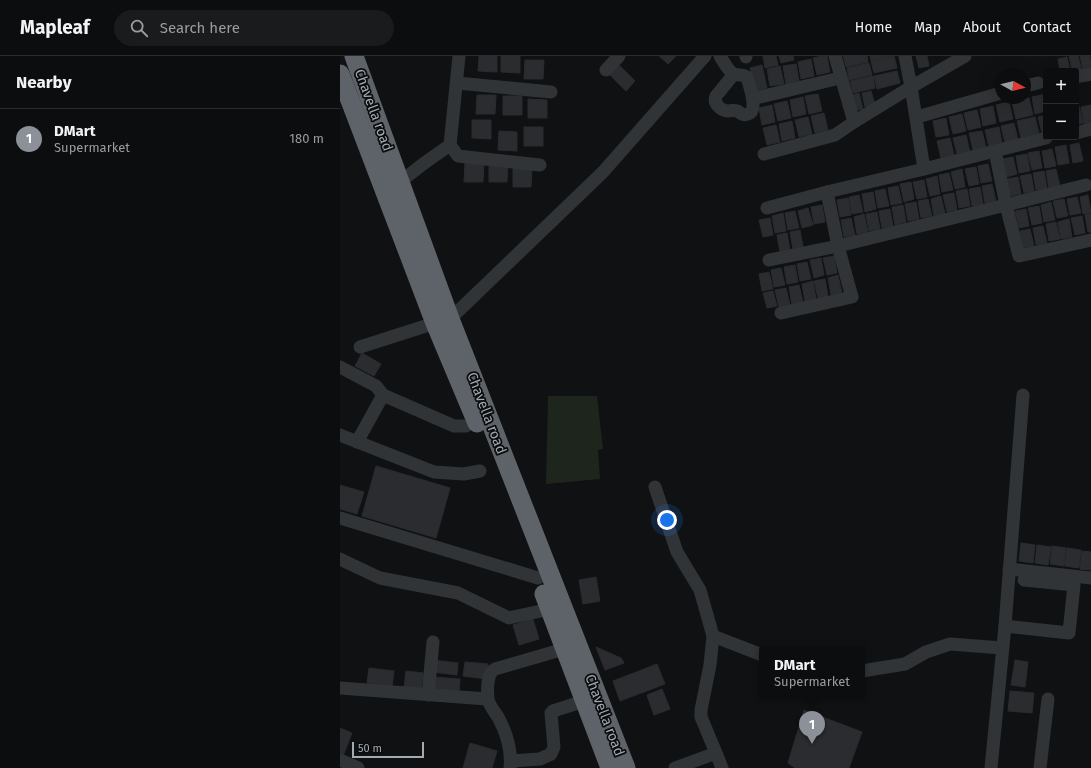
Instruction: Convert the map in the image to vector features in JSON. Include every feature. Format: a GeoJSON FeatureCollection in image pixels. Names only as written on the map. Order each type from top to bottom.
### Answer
{"type":"FeatureCollection","features":[{"type":"Feature","properties":{"kind":"highway","name":"Chavella road"},"geometry":{"type":"LineString","coordinates":[[354,56],[400,182],[442,321],[495,468],[610,768]]}},
{"type":"Feature","properties":{"kind":"highway"},"geometry":{"type":"LineString","coordinates":[[342,80],[362,78]]}},
{"type":"Feature","properties":{"kind":"highway","name":"Chavella road"},"geometry":{"type":"LineString","coordinates":[[342,80],[626,768]]}},
{"type":"Feature","properties":{"kind":"street"},"geometry":{"type":"LineString","coordinates":[[459,56],[450,144],[458,156],[540,165]]}},
{"type":"Feature","properties":{"kind":"street"},"geometry":{"type":"LineString","coordinates":[[606,70],[619,56]]}},
{"type":"Feature","properties":{"kind":"street"},"geometry":{"type":"LineString","coordinates":[[360,347],[442,321],[603,172],[705,56]]}},
{"type":"Feature","properties":{"kind":"street"},"geometry":{"type":"LineString","coordinates":[[720,56],[734,74]]}},
{"type":"Feature","properties":{"kind":"street"},"geometry":{"type":"LineString","coordinates":[[835,56],[840,78],[854,122]]}},
{"type":"Feature","properties":{"kind":"street"},"geometry":{"type":"LineString","coordinates":[[905,56],[917,117],[924,169]]}},
{"type":"Feature","properties":{"kind":"street"},"geometry":{"type":"LineString","coordinates":[[764,154],[835,135],[911,87],[965,56]]}},
{"type":"Feature","properties":{"kind":"street"},"geometry":{"type":"LineString","coordinates":[[1079,77],[1091,74]]}},
{"type":"Feature","properties":{"kind":"street"},"geometry":{"type":"LineString","coordinates":[[760,97],[840,78]]}},
{"type":"Feature","properties":{"kind":"street"},"geometry":{"type":"LineString","coordinates":[[457,83],[551,92]]}},
{"type":"Feature","properties":{"kind":"street"},"geometry":{"type":"LineString","coordinates":[[1031,85],[1038,83]]}},
{"type":"Feature","properties":{"kind":"street"},"geometry":{"type":"LineString","coordinates":[[917,117],[995,95]]}},
{"type":"Feature","properties":{"kind":"street"},"geometry":{"type":"LineString","coordinates":[[1079,132],[1091,129]]}},
{"type":"Feature","properties":{"kind":"street"},"geometry":{"type":"LineString","coordinates":[[767,208],[1043,139]]}},
{"type":"Feature","properties":{"kind":"street"},"geometry":{"type":"LineString","coordinates":[[400,182],[450,144]]}},
{"type":"Feature","properties":{"kind":"street"},"geometry":{"type":"LineString","coordinates":[[995,151],[1006,205],[1019,256],[1091,240]]}},
{"type":"Feature","properties":{"kind":"street"},"geometry":{"type":"LineString","coordinates":[[770,260],[838,246],[1086,185]]}},
{"type":"Feature","properties":{"kind":"street"},"geometry":{"type":"LineString","coordinates":[[781,313],[852,297],[838,246],[827,192]]}},
{"type":"Feature","properties":{"kind":"street"},"geometry":{"type":"LineString","coordinates":[[340,367],[376,386],[383,395],[454,426],[466,426]]}},
{"type":"Feature","properties":{"kind":"street"},"geometry":{"type":"LineString","coordinates":[[357,442],[383,395]]}},
{"type":"Feature","properties":{"kind":"street"},"geometry":{"type":"LineString","coordinates":[[991,768],[1005,626],[1023,395]]}},
{"type":"Feature","properties":{"kind":"street"},"geometry":{"type":"LineString","coordinates":[[340,435],[434,472],[464,474],[480,471]]}},
{"type":"Feature","properties":{"kind":"street"},"geometry":{"type":"LineString","coordinates":[[656,487],[677,552],[700,590],[713,636],[710,665],[701,717],[722,768]]}},
{"type":"Feature","properties":{"kind":"street"},"geometry":{"type":"LineString","coordinates":[[340,518],[538,578]]}},
{"type":"Feature","properties":{"kind":"street"},"geometry":{"type":"LineString","coordinates":[[340,559],[380,578],[458,593],[509,618],[550,609]]}},
{"type":"Feature","properties":{"kind":"street"},"geometry":{"type":"LineString","coordinates":[[1009,570],[1091,578]]}},
{"type":"Feature","properties":{"kind":"street"},"geometry":{"type":"LineString","coordinates":[[1005,626],[1069,633],[1074,586],[1024,580]]}},
{"type":"Feature","properties":{"kind":"street"},"geometry":{"type":"LineString","coordinates":[[713,636],[759,654]]}},
{"type":"Feature","properties":{"kind":"street"},"geometry":{"type":"LineString","coordinates":[[428,695],[433,642]]}},
{"type":"Feature","properties":{"kind":"street"},"geometry":{"type":"LineString","coordinates":[[865,670],[905,664],[926,652],[950,644],[1002,648]]}},
{"type":"Feature","properties":{"kind":"street"},"geometry":{"type":"LineString","coordinates":[[564,649],[492,670],[487,699],[502,725],[507,738],[510,765],[540,759],[551,754],[554,748],[551,713],[584,701]]}},
{"type":"Feature","properties":{"kind":"street"},"geometry":{"type":"LineString","coordinates":[[341,690],[487,699]]}},
{"type":"Feature","properties":{"kind":"street"},"geometry":{"type":"LineString","coordinates":[[1040,768],[1048,699]]}},
{"type":"Feature","properties":{"kind":"street"},"geometry":{"type":"LineString","coordinates":[[675,768],[716,753]]}},
{"type":"Feature","properties":{"kind":"street"},"geometry":{"type":"LineString","coordinates":[[340,760],[358,768]]}},
{"type":"Feature","properties":{"kind":"shaded area"},"geometry":{"type":"Polygon","coordinates":[[[548,396],[597,396],[603,449],[598,450],[600,479],[546,484],[548,396]]]}},
{"type":"Feature","properties":{"kind":"building"},"geometry":{"type":"Polygon","coordinates":[[[479,56],[497,56],[497,72],[478,71],[479,56]]]}},
{"type":"Feature","properties":{"kind":"building"},"geometry":{"type":"Polygon","coordinates":[[[501,56],[520,56],[520,73],[501,72],[501,56]]]}},
{"type":"Feature","properties":{"kind":"building"},"geometry":{"type":"Polygon","coordinates":[[[659,56],[676,56],[668,64],[659,56]]]}},
{"type":"Feature","properties":{"kind":"building"},"geometry":{"type":"Polygon","coordinates":[[[763,56],[776,56],[778,65],[765,68],[763,56]]]}},
{"type":"Feature","properties":{"kind":"building"},"geometry":{"type":"Polygon","coordinates":[[[779,56],[793,56],[794,60],[781,63],[779,56]]]}},
{"type":"Feature","properties":{"kind":"building"},"geometry":{"type":"Polygon","coordinates":[[[827,56],[830,72],[817,75],[813,58],[827,56]]]}},
{"type":"Feature","properties":{"kind":"building"},"geometry":{"type":"Polygon","coordinates":[[[843,56],[867,56],[868,62],[846,67],[843,56]]]}},
{"type":"Feature","properties":{"kind":"building"},"geometry":{"type":"Polygon","coordinates":[[[870,56],[893,56],[871,61],[870,56]]]}},
{"type":"Feature","properties":{"kind":"building"},"geometry":{"type":"Polygon","coordinates":[[[894,56],[897,68],[874,73],[871,61],[894,56]]]}},
{"type":"Feature","properties":{"kind":"building"},"geometry":{"type":"Polygon","coordinates":[[[916,56],[927,56],[929,66],[919,68],[916,56]]]}},
{"type":"Feature","properties":{"kind":"building"},"geometry":{"type":"Polygon","coordinates":[[[1069,56],[1078,56],[1082,71],[1079,71],[1079,68],[1071,68],[1069,56]]]}},
{"type":"Feature","properties":{"kind":"building"},"geometry":{"type":"Polygon","coordinates":[[[1080,56],[1090,56],[1091,69],[1083,70],[1080,56]]]}},
{"type":"Feature","properties":{"kind":"building"},"geometry":{"type":"Polygon","coordinates":[[[1067,57],[1069,68],[1060,68],[1058,59],[1067,57]]]}},
{"type":"Feature","properties":{"kind":"building"},"geometry":{"type":"Polygon","coordinates":[[[811,59],[814,76],[801,79],[798,62],[811,59]]]}},
{"type":"Feature","properties":{"kind":"building"},"geometry":{"type":"Polygon","coordinates":[[[525,60],[544,60],[543,79],[524,79],[525,60]]]}},
{"type":"Feature","properties":{"kind":"building"},"geometry":{"type":"Polygon","coordinates":[[[869,63],[872,75],[849,80],[847,68],[869,63]]]}},
{"type":"Feature","properties":{"kind":"building"},"geometry":{"type":"Polygon","coordinates":[[[618,64],[635,81],[626,91],[609,74],[618,64]]]}},
{"type":"Feature","properties":{"kind":"building"},"geometry":{"type":"Polygon","coordinates":[[[796,64],[799,81],[786,84],[783,66],[796,64]]]}},
{"type":"Feature","properties":{"kind":"building"},"geometry":{"type":"Polygon","coordinates":[[[762,65],[767,88],[756,91],[750,68],[762,65]]]}},
{"type":"Feature","properties":{"kind":"building"},"geometry":{"type":"Polygon","coordinates":[[[780,66],[784,84],[770,86],[767,69],[780,66]]]}},
{"type":"Feature","properties":{"kind":"building"},"geometry":{"type":"Polygon","coordinates":[[[897,71],[900,83],[877,89],[874,76],[897,71]]]}},
{"type":"Feature","properties":{"kind":"building"},"geometry":{"type":"Polygon","coordinates":[[[873,76],[875,88],[853,93],[850,81],[873,76]]]}},
{"type":"Feature","properties":{"kind":"building"},"geometry":{"type":"Polygon","coordinates":[[[871,91],[875,104],[865,107],[862,93],[871,91]]]}},
{"type":"Feature","properties":{"kind":"building"},"geometry":{"type":"Polygon","coordinates":[[[859,93],[863,109],[853,111],[849,96],[859,93]]]}},
{"type":"Feature","properties":{"kind":"building"},"geometry":{"type":"Polygon","coordinates":[[[818,94],[822,111],[809,114],[805,96],[818,94]]]}},
{"type":"Feature","properties":{"kind":"building"},"geometry":{"type":"Polygon","coordinates":[[[477,95],[496,95],[495,114],[476,114],[477,95]]]}},
{"type":"Feature","properties":{"kind":"building"},"geometry":{"type":"Polygon","coordinates":[[[1043,95],[1043,112],[1035,114],[1032,97],[1043,95]]]}},
{"type":"Feature","properties":{"kind":"building"},"geometry":{"type":"Polygon","coordinates":[[[503,96],[522,96],[522,115],[503,115],[503,96]]]}},
{"type":"Feature","properties":{"kind":"building"},"geometry":{"type":"Polygon","coordinates":[[[803,97],[806,114],[793,117],[790,100],[803,97]]]}},
{"type":"Feature","properties":{"kind":"building"},"geometry":{"type":"Polygon","coordinates":[[[528,99],[547,100],[547,118],[528,118],[528,99]]]}},
{"type":"Feature","properties":{"kind":"building"},"geometry":{"type":"Polygon","coordinates":[[[787,101],[791,118],[778,121],[774,104],[787,101]]]}},
{"type":"Feature","properties":{"kind":"building"},"geometry":{"type":"Polygon","coordinates":[[[1009,104],[1013,119],[1000,122],[996,105],[1009,104]]]}},
{"type":"Feature","properties":{"kind":"building"},"geometry":{"type":"Polygon","coordinates":[[[1012,104],[1030,104],[1033,115],[1016,119],[1012,104]]]}},
{"type":"Feature","properties":{"kind":"building"},"geometry":{"type":"Polygon","coordinates":[[[772,105],[775,122],[762,125],[759,108],[772,105]]]}},
{"type":"Feature","properties":{"kind":"building"},"geometry":{"type":"Polygon","coordinates":[[[1091,105],[1091,122],[1084,124],[1081,107],[1091,105]]]}},
{"type":"Feature","properties":{"kind":"building"},"geometry":{"type":"Polygon","coordinates":[[[993,106],[996,123],[983,126],[980,109],[993,106]]]}},
{"type":"Feature","properties":{"kind":"building"},"geometry":{"type":"Polygon","coordinates":[[[1079,106],[1083,123],[1079,124],[1079,106]]]}},
{"type":"Feature","properties":{"kind":"building"},"geometry":{"type":"Polygon","coordinates":[[[977,110],[981,127],[968,130],[964,113],[977,110]]]}},
{"type":"Feature","properties":{"kind":"building"},"geometry":{"type":"Polygon","coordinates":[[[824,113],[828,130],[815,133],[811,116],[824,113]]]}},
{"type":"Feature","properties":{"kind":"building"},"geometry":{"type":"Polygon","coordinates":[[[962,114],[966,131],[953,134],[949,117],[962,114]]]}},
{"type":"Feature","properties":{"kind":"building"},"geometry":{"type":"Polygon","coordinates":[[[1043,116],[1043,133],[1042,133],[1038,117],[1043,116]]]}},
{"type":"Feature","properties":{"kind":"building"},"geometry":{"type":"Polygon","coordinates":[[[808,117],[812,134],[799,137],[795,120],[808,117]]]}},
{"type":"Feature","properties":{"kind":"building"},"geometry":{"type":"Polygon","coordinates":[[[1035,117],[1039,133],[1021,138],[1017,121],[1035,117]]]}},
{"type":"Feature","properties":{"kind":"building"},"geometry":{"type":"Polygon","coordinates":[[[946,118],[949,135],[936,137],[933,121],[946,118]]]}},
{"type":"Feature","properties":{"kind":"building"},"geometry":{"type":"Polygon","coordinates":[[[472,120],[491,120],[491,139],[472,138],[472,120]]]}},
{"type":"Feature","properties":{"kind":"building"},"geometry":{"type":"Polygon","coordinates":[[[792,121],[795,138],[782,141],[779,124],[792,121]]]}},
{"type":"Feature","properties":{"kind":"building"},"geometry":{"type":"Polygon","coordinates":[[[1014,123],[1018,140],[1005,143],[1001,126],[1014,123]]]}},
{"type":"Feature","properties":{"kind":"building"},"geometry":{"type":"Polygon","coordinates":[[[776,125],[780,142],[767,145],[763,128],[776,125]]]}},
{"type":"Feature","properties":{"kind":"building"},"geometry":{"type":"Polygon","coordinates":[[[524,127],[543,127],[543,146],[524,146],[524,127]]]}},
{"type":"Feature","properties":{"kind":"building"},"geometry":{"type":"Polygon","coordinates":[[[999,127],[1002,144],[989,147],[985,130],[999,127]]]}},
{"type":"Feature","properties":{"kind":"building"},"geometry":{"type":"Polygon","coordinates":[[[499,131],[517,132],[517,151],[498,150],[499,131]]]}},
{"type":"Feature","properties":{"kind":"building"},"geometry":{"type":"Polygon","coordinates":[[[982,131],[986,147],[973,150],[969,133],[982,131]]]}},
{"type":"Feature","properties":{"kind":"building"},"geometry":{"type":"Polygon","coordinates":[[[966,135],[970,152],[957,154],[953,138],[966,135]]]}},
{"type":"Feature","properties":{"kind":"building"},"geometry":{"type":"Polygon","coordinates":[[[950,138],[954,155],[941,158],[937,141],[950,138]]]}},
{"type":"Feature","properties":{"kind":"building"},"geometry":{"type":"Polygon","coordinates":[[[1079,143],[1083,161],[1073,163],[1070,145],[1079,143]]]}},
{"type":"Feature","properties":{"kind":"building"},"geometry":{"type":"Polygon","coordinates":[[[1066,145],[1069,163],[1058,165],[1055,147],[1066,145]]]}},
{"type":"Feature","properties":{"kind":"building"},"geometry":{"type":"Polygon","coordinates":[[[1052,149],[1056,166],[1045,168],[1042,151],[1052,149]]]}},
{"type":"Feature","properties":{"kind":"building"},"geometry":{"type":"Polygon","coordinates":[[[1039,151],[1042,168],[1032,170],[1028,153],[1039,151]]]}},
{"type":"Feature","properties":{"kind":"building"},"geometry":{"type":"Polygon","coordinates":[[[1027,154],[1030,171],[1019,173],[1016,156],[1027,154]]]}},
{"type":"Feature","properties":{"kind":"building"},"geometry":{"type":"Polygon","coordinates":[[[1013,157],[1017,174],[1006,177],[1003,159],[1013,157]]]}},
{"type":"Feature","properties":{"kind":"building"},"geometry":{"type":"Polygon","coordinates":[[[465,163],[484,163],[483,182],[464,182],[465,163]]]}},
{"type":"Feature","properties":{"kind":"building"},"geometry":{"type":"Polygon","coordinates":[[[489,163],[508,164],[507,182],[489,182],[489,163]]]}},
{"type":"Feature","properties":{"kind":"building"},"geometry":{"type":"Polygon","coordinates":[[[988,164],[992,181],[981,183],[978,166],[988,164]]]}},
{"type":"Feature","properties":{"kind":"building"},"geometry":{"type":"Polygon","coordinates":[[[976,167],[979,184],[969,186],[965,169],[976,167]]]}},
{"type":"Feature","properties":{"kind":"building"},"geometry":{"type":"Polygon","coordinates":[[[513,168],[532,168],[531,187],[513,187],[513,168]]]}},
{"type":"Feature","properties":{"kind":"building"},"geometry":{"type":"Polygon","coordinates":[[[962,169],[965,187],[955,189],[951,172],[962,169]]]}},
{"type":"Feature","properties":{"kind":"building"},"geometry":{"type":"Polygon","coordinates":[[[1056,169],[1060,186],[1049,188],[1046,171],[1056,169]]]}},
{"type":"Feature","properties":{"kind":"building"},"geometry":{"type":"Polygon","coordinates":[[[1044,171],[1047,188],[1036,190],[1033,173],[1044,171]]]}},
{"type":"Feature","properties":{"kind":"building"},"geometry":{"type":"Polygon","coordinates":[[[949,173],[953,190],[942,192],[939,175],[949,173]]]}},
{"type":"Feature","properties":{"kind":"building"},"geometry":{"type":"Polygon","coordinates":[[[1031,174],[1034,191],[1024,193],[1020,176],[1031,174]]]}},
{"type":"Feature","properties":{"kind":"building"},"geometry":{"type":"Polygon","coordinates":[[[937,176],[940,194],[930,196],[926,179],[937,176]]]}},
{"type":"Feature","properties":{"kind":"building"},"geometry":{"type":"Polygon","coordinates":[[[1018,177],[1021,194],[1011,196],[1007,179],[1018,177]]]}},
{"type":"Feature","properties":{"kind":"building"},"geometry":{"type":"Polygon","coordinates":[[[924,180],[927,197],[917,199],[913,182],[924,180]]]}},
{"type":"Feature","properties":{"kind":"building"},"geometry":{"type":"Polygon","coordinates":[[[911,182],[914,199],[904,202],[900,184],[911,182]]]}},
{"type":"Feature","properties":{"kind":"building"},"geometry":{"type":"Polygon","coordinates":[[[992,184],[996,201],[985,203],[982,186],[992,184]]]}},
{"type":"Feature","properties":{"kind":"building"},"geometry":{"type":"Polygon","coordinates":[[[898,186],[902,203],[891,205],[888,188],[898,186]]]}},
{"type":"Feature","properties":{"kind":"building"},"geometry":{"type":"Polygon","coordinates":[[[980,187],[983,204],[972,206],[969,189],[980,187]]]}},
{"type":"Feature","properties":{"kind":"building"},"geometry":{"type":"Polygon","coordinates":[[[885,189],[889,206],[878,208],[875,191],[885,189]]]}},
{"type":"Feature","properties":{"kind":"building"},"geometry":{"type":"Polygon","coordinates":[[[967,189],[970,206],[959,208],[956,191],[967,189]]]}},
{"type":"Feature","properties":{"kind":"building"},"geometry":{"type":"Polygon","coordinates":[[[873,192],[876,209],[865,212],[862,194],[873,192]]]}},
{"type":"Feature","properties":{"kind":"building"},"geometry":{"type":"Polygon","coordinates":[[[954,193],[957,210],[947,212],[943,195],[954,193]]]}},
{"type":"Feature","properties":{"kind":"building"},"geometry":{"type":"Polygon","coordinates":[[[859,195],[863,212],[852,214],[849,197],[859,195]]]}},
{"type":"Feature","properties":{"kind":"building"},"geometry":{"type":"Polygon","coordinates":[[[1088,195],[1091,213],[1083,214],[1080,197],[1088,195]]]}},
{"type":"Feature","properties":{"kind":"building"},"geometry":{"type":"Polygon","coordinates":[[[941,196],[945,214],[934,216],[931,199],[941,196]]]}},
{"type":"Feature","properties":{"kind":"building"},"geometry":{"type":"Polygon","coordinates":[[[1077,197],[1081,213],[1070,215],[1067,199],[1077,197]]]}},
{"type":"Feature","properties":{"kind":"building"},"geometry":{"type":"Polygon","coordinates":[[[848,198],[851,215],[840,217],[837,200],[848,198]]]}},
{"type":"Feature","properties":{"kind":"building"},"geometry":{"type":"Polygon","coordinates":[[[928,199],[932,216],[921,218],[918,201],[928,199]]]}},
{"type":"Feature","properties":{"kind":"building"},"geometry":{"type":"Polygon","coordinates":[[[1064,199],[1068,216],[1057,218],[1053,201],[1064,199]]]}},
{"type":"Feature","properties":{"kind":"building"},"geometry":{"type":"Polygon","coordinates":[[[916,202],[919,219],[908,221],[905,204],[916,202]]]}},
{"type":"Feature","properties":{"kind":"building"},"geometry":{"type":"Polygon","coordinates":[[[1051,202],[1055,220],[1044,222],[1041,205],[1051,202]]]}},
{"type":"Feature","properties":{"kind":"building"},"geometry":{"type":"Polygon","coordinates":[[[822,205],[825,222],[814,224],[811,207],[822,205]]]}},
{"type":"Feature","properties":{"kind":"building"},"geometry":{"type":"Polygon","coordinates":[[[903,205],[906,222],[895,225],[892,207],[903,205]]]}},
{"type":"Feature","properties":{"kind":"building"},"geometry":{"type":"Polygon","coordinates":[[[1039,206],[1042,223],[1032,225],[1028,208],[1039,206]]]}},
{"type":"Feature","properties":{"kind":"building"},"geometry":{"type":"Polygon","coordinates":[[[808,208],[813,225],[802,228],[798,211],[808,208]]]}},
{"type":"Feature","properties":{"kind":"building"},"geometry":{"type":"Polygon","coordinates":[[[890,209],[893,226],[882,228],[879,211],[890,209]]]}},
{"type":"Feature","properties":{"kind":"building"},"geometry":{"type":"Polygon","coordinates":[[[1026,209],[1029,226],[1019,228],[1015,211],[1026,209]]]}},
{"type":"Feature","properties":{"kind":"building"},"geometry":{"type":"Polygon","coordinates":[[[795,211],[799,228],[788,230],[785,213],[795,211]]]}},
{"type":"Feature","properties":{"kind":"building"},"geometry":{"type":"Polygon","coordinates":[[[877,212],[880,229],[869,231],[866,214],[877,212]]]}},
{"type":"Feature","properties":{"kind":"building"},"geometry":{"type":"Polygon","coordinates":[[[783,213],[786,231],[775,233],[772,216],[783,213]]]}},
{"type":"Feature","properties":{"kind":"building"},"geometry":{"type":"Polygon","coordinates":[[[864,214],[868,232],[857,234],[854,217],[864,214]]]}},
{"type":"Feature","properties":{"kind":"building"},"geometry":{"type":"Polygon","coordinates":[[[1091,214],[1091,232],[1088,232],[1085,215],[1091,214]]]}},
{"type":"Feature","properties":{"kind":"building"},"geometry":{"type":"Polygon","coordinates":[[[1082,216],[1085,233],[1075,235],[1071,218],[1082,216]]]}},
{"type":"Feature","properties":{"kind":"building"},"geometry":{"type":"Polygon","coordinates":[[[770,218],[773,235],[763,237],[759,220],[770,218]]]}},
{"type":"Feature","properties":{"kind":"building"},"geometry":{"type":"Polygon","coordinates":[[[851,218],[855,235],[844,237],[841,220],[851,218]]]}},
{"type":"Feature","properties":{"kind":"building"},"geometry":{"type":"Polygon","coordinates":[[[1069,219],[1072,237],[1061,239],[1058,222],[1069,219]]]}},
{"type":"Feature","properties":{"kind":"building"},"geometry":{"type":"Polygon","coordinates":[[[1056,222],[1060,239],[1049,241],[1046,224],[1056,222]]]}},
{"type":"Feature","properties":{"kind":"building"},"geometry":{"type":"Polygon","coordinates":[[[1043,226],[1047,243],[1036,245],[1033,228],[1043,226]]]}},
{"type":"Feature","properties":{"kind":"building"},"geometry":{"type":"Polygon","coordinates":[[[1030,229],[1034,246],[1023,248],[1020,231],[1030,229]]]}},
{"type":"Feature","properties":{"kind":"building"},"geometry":{"type":"Polygon","coordinates":[[[800,230],[803,247],[793,249],[790,232],[800,230]]]}},
{"type":"Feature","properties":{"kind":"building"},"geometry":{"type":"Polygon","coordinates":[[[787,233],[790,250],[780,252],[777,235],[787,233]]]}},
{"type":"Feature","properties":{"kind":"building"},"geometry":{"type":"Polygon","coordinates":[[[834,256],[837,273],[827,275],[823,258],[834,256]]]}},
{"type":"Feature","properties":{"kind":"building"},"geometry":{"type":"Polygon","coordinates":[[[821,258],[824,275],[814,278],[810,260],[821,258]]]}},
{"type":"Feature","properties":{"kind":"building"},"geometry":{"type":"Polygon","coordinates":[[[807,262],[811,279],[800,281],[797,264],[807,262]]]}},
{"type":"Feature","properties":{"kind":"building"},"geometry":{"type":"Polygon","coordinates":[[[795,265],[798,282],[787,284],[784,267],[795,265]]]}},
{"type":"Feature","properties":{"kind":"building"},"geometry":{"type":"Polygon","coordinates":[[[781,268],[785,285],[774,287],[771,270],[781,268]]]}},
{"type":"Feature","properties":{"kind":"building"},"geometry":{"type":"Polygon","coordinates":[[[769,272],[773,289],[762,291],[759,274],[769,272]]]}},
{"type":"Feature","properties":{"kind":"building"},"geometry":{"type":"Polygon","coordinates":[[[838,275],[842,293],[831,295],[828,278],[838,275]]]}},
{"type":"Feature","properties":{"kind":"building"},"geometry":{"type":"Polygon","coordinates":[[[825,279],[828,296],[818,298],[814,281],[825,279]]]}},
{"type":"Feature","properties":{"kind":"building"},"geometry":{"type":"Polygon","coordinates":[[[813,281],[816,299],[805,301],[802,284],[813,281]]]}},
{"type":"Feature","properties":{"kind":"building"},"geometry":{"type":"Polygon","coordinates":[[[799,285],[803,302],[792,305],[789,287],[799,285]]]}},
{"type":"Feature","properties":{"kind":"building"},"geometry":{"type":"Polygon","coordinates":[[[786,288],[790,305],[779,307],[775,290],[786,288]]]}},
{"type":"Feature","properties":{"kind":"building"},"geometry":{"type":"Polygon","coordinates":[[[773,291],[777,306],[767,308],[763,293],[773,291]]]}},
{"type":"Feature","properties":{"kind":"building"},"geometry":{"type":"Polygon","coordinates":[[[362,353],[381,364],[374,376],[355,366],[362,353]]]}},
{"type":"Feature","properties":{"kind":"building"},"geometry":{"type":"Polygon","coordinates":[[[376,466],[450,488],[436,538],[362,516],[376,466]]]}},
{"type":"Feature","properties":{"kind":"building"},"geometry":{"type":"Polygon","coordinates":[[[340,485],[364,492],[357,514],[340,509],[340,485]]]}},
{"type":"Feature","properties":{"kind":"building"},"geometry":{"type":"Polygon","coordinates":[[[1021,543],[1035,545],[1033,563],[1019,561],[1021,543]]]}},
{"type":"Feature","properties":{"kind":"building"},"geometry":{"type":"Polygon","coordinates":[[[1037,545],[1051,547],[1048,565],[1035,563],[1037,545]]]}},
{"type":"Feature","properties":{"kind":"building"},"geometry":{"type":"Polygon","coordinates":[[[1052,546],[1066,548],[1064,566],[1050,564],[1052,546]]]}},
{"type":"Feature","properties":{"kind":"building"},"geometry":{"type":"Polygon","coordinates":[[[1067,548],[1081,550],[1079,568],[1065,566],[1067,548]]]}},
{"type":"Feature","properties":{"kind":"building"},"geometry":{"type":"Polygon","coordinates":[[[1082,551],[1091,552],[1091,570],[1080,569],[1082,551]]]}},
{"type":"Feature","properties":{"kind":"building"},"geometry":{"type":"Polygon","coordinates":[[[596,577],[600,601],[583,604],[579,580],[596,577]]]}},
{"type":"Feature","properties":{"kind":"building"},"geometry":{"type":"Polygon","coordinates":[[[533,619],[539,639],[519,645],[513,625],[533,619]]]}},
{"type":"Feature","properties":{"kind":"building"},"geometry":{"type":"Polygon","coordinates":[[[596,647],[621,658],[624,663],[605,670],[596,647]]]}},
{"type":"Feature","properties":{"kind":"building"},"geometry":{"type":"Polygon","coordinates":[[[433,660],[458,663],[457,675],[432,672],[433,660]]]}},
{"type":"Feature","properties":{"kind":"building"},"geometry":{"type":"Polygon","coordinates":[[[1015,660],[1028,662],[1025,687],[1011,685],[1015,660]]]}},
{"type":"Feature","properties":{"kind":"building"},"geometry":{"type":"Polygon","coordinates":[[[465,662],[488,664],[486,679],[463,676],[465,662]]]}},
{"type":"Feature","properties":{"kind":"building"},"geometry":{"type":"Polygon","coordinates":[[[657,664],[665,684],[620,701],[613,681],[657,664]]]}},
{"type":"Feature","properties":{"kind":"building"},"geometry":{"type":"Polygon","coordinates":[[[369,668],[394,671],[392,686],[367,683],[369,668]]]}},
{"type":"Feature","properties":{"kind":"building"},"geometry":{"type":"Polygon","coordinates":[[[406,671],[423,673],[421,690],[404,688],[406,671]]]}},
{"type":"Feature","properties":{"kind":"building"},"geometry":{"type":"Polygon","coordinates":[[[433,677],[460,679],[459,693],[432,690],[433,677]]]}},
{"type":"Feature","properties":{"kind":"building"},"geometry":{"type":"Polygon","coordinates":[[[662,689],[670,709],[654,715],[647,695],[662,689]]]}},
{"type":"Feature","properties":{"kind":"building"},"geometry":{"type":"Polygon","coordinates":[[[1010,691],[1034,693],[1032,713],[1008,711],[1010,691]]]}},
{"type":"Feature","properties":{"kind":"building"},"geometry":{"type":"Polygon","coordinates":[[[804,710],[862,732],[849,768],[795,768],[788,763],[804,710]]]}},
{"type":"Feature","properties":{"kind":"building"},"geometry":{"type":"Polygon","coordinates":[[[340,728],[352,733],[343,756],[340,755],[340,728]]]}},
{"type":"Feature","properties":{"kind":"building"},"geometry":{"type":"Polygon","coordinates":[[[470,743],[497,751],[492,768],[463,768],[470,743]]]}},
{"type":"Feature","properties":{"kind":"place","name":"DMart"},"geometry":{"type":"Point","coordinates":[812,744]}}]}
